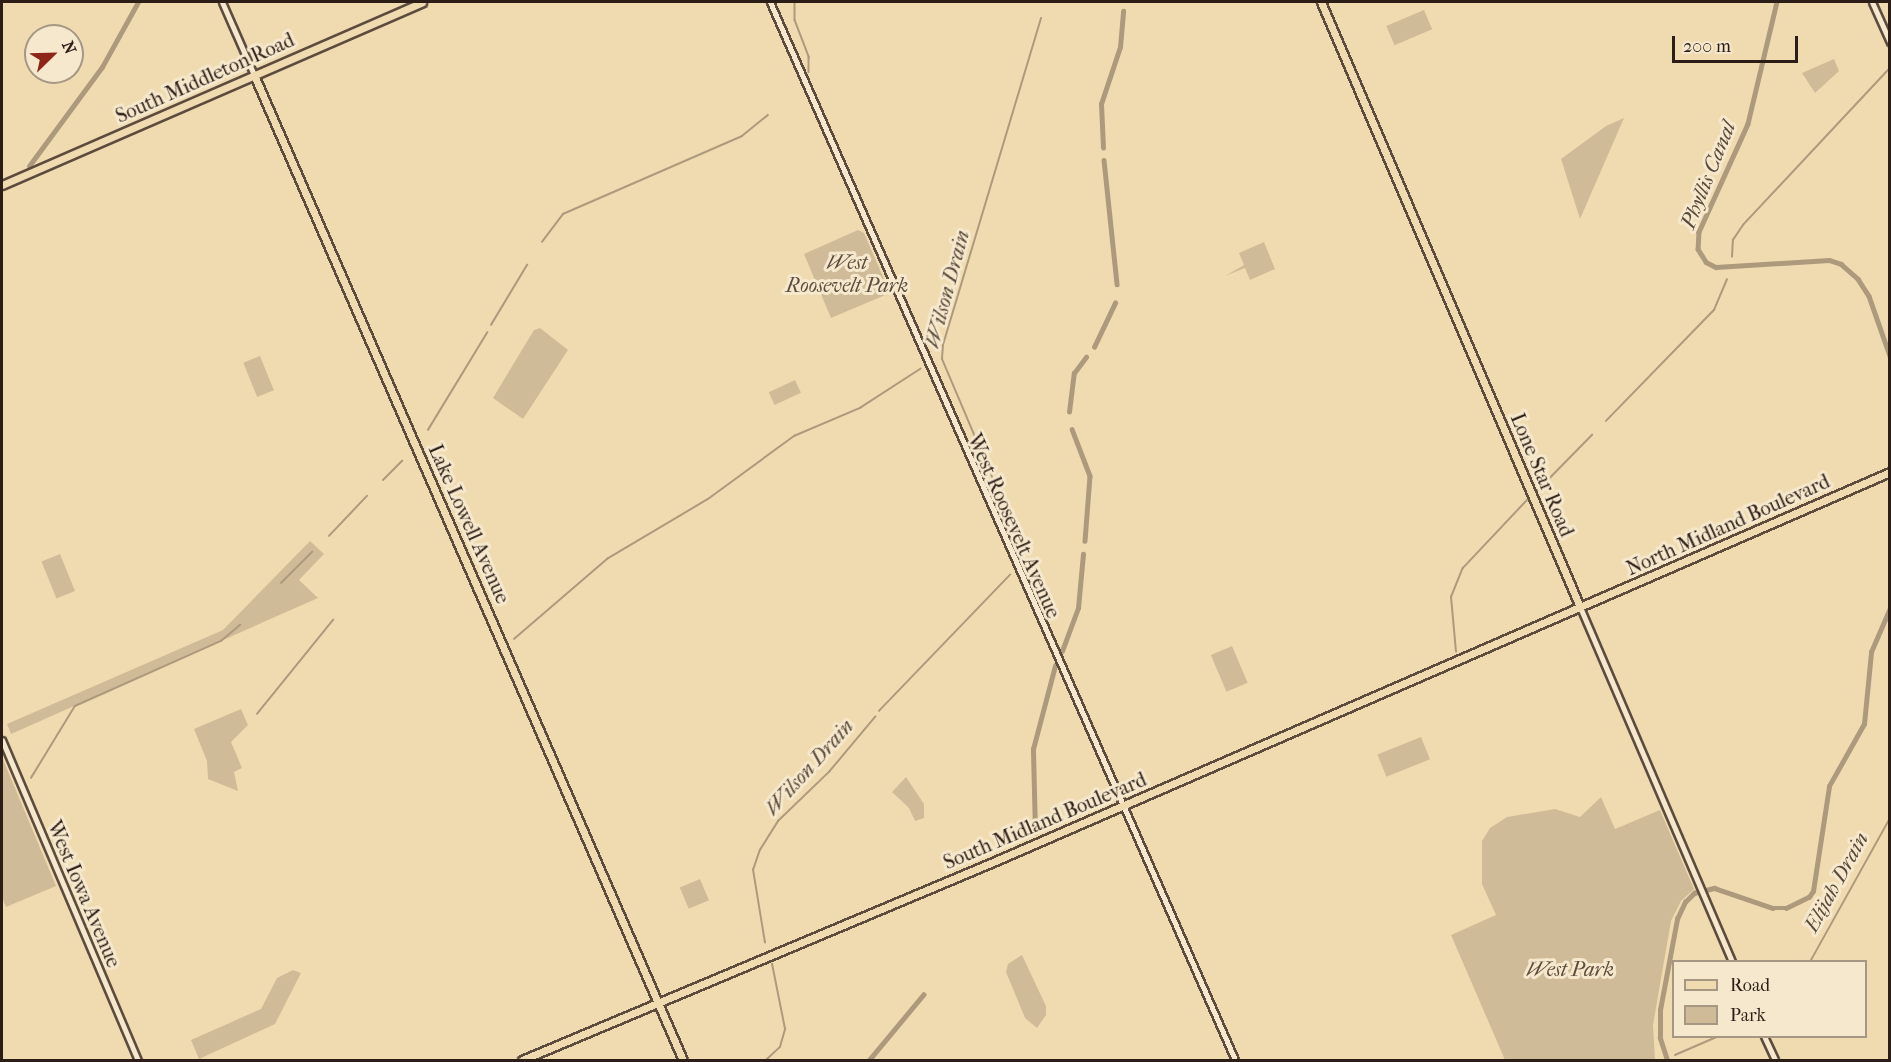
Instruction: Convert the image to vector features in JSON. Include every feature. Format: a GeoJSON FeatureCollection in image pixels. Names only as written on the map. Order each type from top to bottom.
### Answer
{"type":"FeatureCollection","features":[{"type":"Feature","properties":{"kind":"main road","name":"South Middleton Road"},"geometry":{"type":"LineString","coordinates":[[2,185],[422,2]]}},
{"type":"Feature","properties":{"kind":"main road","name":"Lone Star Road"},"geometry":{"type":"LineString","coordinates":[[1321,2],[1580,607]]}},
{"type":"Feature","properties":{"kind":"main road","name":"Lake Lowell Avenue"},"geometry":{"type":"LineString","coordinates":[[254,75],[683,1060]]}},
{"type":"Feature","properties":{"kind":"main road","name":"North Midland Boulevard"},"geometry":{"type":"LineString","coordinates":[[1580,607],[1890,472]]}},
{"type":"Feature","properties":{"kind":"main road","name":"South Midland Boulevard"},"geometry":{"type":"LineString","coordinates":[[522,1060],[1121,806],[1580,607]]}},
{"type":"Feature","properties":{"kind":"street","name":"Lake Lowell Avenue"},"geometry":{"type":"LineString","coordinates":[[222,2],[254,75]]}},
{"type":"Feature","properties":{"kind":"street","name":"West Roosevelt Avenue"},"geometry":{"type":"LineString","coordinates":[[770,2],[1121,806],[1235,1060]]}},
{"type":"Feature","properties":{"kind":"street"},"geometry":{"type":"LineString","coordinates":[[1872,2],[1890,42]]}},
{"type":"Feature","properties":{"kind":"street","name":"Lone Star Road"},"geometry":{"type":"LineString","coordinates":[[1580,607],[1731,960]]}},
{"type":"Feature","properties":{"kind":"street","name":"West Iowa Avenue"},"geometry":{"type":"LineString","coordinates":[[2,740],[138,1060]]}},
{"type":"Feature","properties":{"kind":"street"},"geometry":{"type":"LineString","coordinates":[[1765,1038],[1775,1060]]}},
{"type":"Feature","properties":{"kind":"green space"},"geometry":{"type":"Polygon","coordinates":[[[1424,10],[1432,29],[1394,45],[1386,26],[1424,10]]]}},
{"type":"Feature","properties":{"kind":"green space"},"geometry":{"type":"Polygon","coordinates":[[[1834,59],[1839,71],[1815,93],[1802,73],[1834,59]]]}},
{"type":"Feature","properties":{"kind":"green space"},"geometry":{"type":"Polygon","coordinates":[[[1624,118],[1580,219],[1561,159],[1606,126],[1624,118]]]}},
{"type":"Feature","properties":{"kind":"green space","name":"West Roosevelt Park"},"geometry":{"type":"Polygon","coordinates":[[[858,230],[864,233],[890,293],[831,318],[804,254],[858,230]]]}},
{"type":"Feature","properties":{"kind":"green space"},"geometry":{"type":"Polygon","coordinates":[[[1264,242],[1275,269],[1250,280],[1245,268],[1225,276],[1244,265],[1239,253],[1264,242]]]}},
{"type":"Feature","properties":{"kind":"green space"},"geometry":{"type":"Polygon","coordinates":[[[540,328],[568,350],[523,419],[493,398],[534,330],[540,328]]]}},
{"type":"Feature","properties":{"kind":"green space"},"geometry":{"type":"Polygon","coordinates":[[[260,356],[274,390],[257,397],[243,363],[260,356]]]}},
{"type":"Feature","properties":{"kind":"green space"},"geometry":{"type":"Polygon","coordinates":[[[795,380],[801,393],[775,405],[769,392],[795,380]]]}},
{"type":"Feature","properties":{"kind":"green space"},"geometry":{"type":"Polygon","coordinates":[[[310,541],[324,554],[299,580],[318,598],[11,734],[7,724],[223,630],[310,541]]]}},
{"type":"Feature","properties":{"kind":"green space"},"geometry":{"type":"Polygon","coordinates":[[[60,554],[75,591],[56,599],[41,561],[60,554]]]}},
{"type":"Feature","properties":{"kind":"green space"},"geometry":{"type":"Polygon","coordinates":[[[1232,646],[1248,683],[1226,692],[1211,655],[1232,646]]]}},
{"type":"Feature","properties":{"kind":"green space"},"geometry":{"type":"Polygon","coordinates":[[[241,709],[248,725],[231,742],[242,768],[234,772],[238,791],[208,779],[207,761],[194,729],[241,709]]]}},
{"type":"Feature","properties":{"kind":"green space"},"geometry":{"type":"Polygon","coordinates":[[[1421,737],[1430,759],[1386,777],[1377,755],[1421,737]]]}},
{"type":"Feature","properties":{"kind":"green space"},"geometry":{"type":"Polygon","coordinates":[[[2,757],[56,886],[6,907],[2,897],[2,757]]]}},
{"type":"Feature","properties":{"kind":"green space"},"geometry":{"type":"Polygon","coordinates":[[[906,777],[924,804],[924,818],[915,821],[909,808],[892,792],[906,777]]]}},
{"type":"Feature","properties":{"kind":"green space","name":"West Park"},"geometry":{"type":"Polygon","coordinates":[[[1601,797],[1615,829],[1660,810],[1694,889],[1681,901],[1671,921],[1653,1025],[1655,1060],[1505,1060],[1451,935],[1496,915],[1482,884],[1482,841],[1490,828],[1507,817],[1555,809],[1580,817],[1601,797]]]}},
{"type":"Feature","properties":{"kind":"green space"},"geometry":{"type":"Polygon","coordinates":[[[700,879],[709,900],[689,909],[680,888],[700,879]]]}},
{"type":"Feature","properties":{"kind":"green space"},"geometry":{"type":"Polygon","coordinates":[[[1022,955],[1046,1006],[1046,1015],[1037,1028],[1025,1018],[1006,972],[1008,964],[1022,955]]]}},
{"type":"Feature","properties":{"kind":"green space"},"geometry":{"type":"Polygon","coordinates":[[[293,970],[301,973],[275,1024],[199,1059],[191,1040],[261,1009],[277,978],[293,970]]]}},
{"type":"Feature","properties":{"kind":"waterway"},"geometry":{"type":"LineString","coordinates":[[29,166],[102,67],[138,2]]}},
{"type":"Feature","properties":{"kind":"waterway"},"geometry":{"type":"LineString","coordinates":[[795,2],[795,20],[809,57],[809,72]]}},
{"type":"Feature","properties":{"kind":"waterway","name":"Phyllis Canal"},"geometry":{"type":"LineString","coordinates":[[1777,2],[1748,124],[1699,232],[1698,249],[1706,262],[1716,267],[1829,260],[1841,264],[1858,279],[1869,296],[1890,356]]}},
{"type":"Feature","properties":{"kind":"waterway"},"geometry":{"type":"LineString","coordinates":[[1103,148],[1101,104],[1120,47],[1123,11]]}},
{"type":"Feature","properties":{"kind":"waterway","name":"Wilson Drain"},"geometry":{"type":"LineString","coordinates":[[1021,561],[1017,536],[942,359],[943,345],[1041,18]]}},
{"type":"Feature","properties":{"kind":"waterway"},"geometry":{"type":"LineString","coordinates":[[1732,257],[1733,240],[1743,225],[1888,70]]}},
{"type":"Feature","properties":{"kind":"waterway"},"geometry":{"type":"LineString","coordinates":[[542,242],[563,214],[742,136],[768,115]]}},
{"type":"Feature","properties":{"kind":"waterway"},"geometry":{"type":"LineString","coordinates":[[1104,160],[1117,284]]}},
{"type":"Feature","properties":{"kind":"waterway"},"geometry":{"type":"LineString","coordinates":[[491,325],[527,265]]}},
{"type":"Feature","properties":{"kind":"waterway"},"geometry":{"type":"LineString","coordinates":[[1606,421],[1714,310],[1727,280]]}},
{"type":"Feature","properties":{"kind":"waterway"},"geometry":{"type":"LineString","coordinates":[[1094,347],[1115,303]]}},
{"type":"Feature","properties":{"kind":"waterway"},"geometry":{"type":"LineString","coordinates":[[428,430],[487,333]]}},
{"type":"Feature","properties":{"kind":"waterway"},"geometry":{"type":"LineString","coordinates":[[1069,412],[1074,373],[1086,357]]}},
{"type":"Feature","properties":{"kind":"waterway"},"geometry":{"type":"LineString","coordinates":[[514,639],[607,559],[708,499],[794,436],[860,408],[920,369]]}},
{"type":"Feature","properties":{"kind":"waterway"},"geometry":{"type":"LineString","coordinates":[[1072,429],[1090,476],[1085,541]]}},
{"type":"Feature","properties":{"kind":"waterway"},"geometry":{"type":"LineString","coordinates":[[1536,492],[1592,435]]}},
{"type":"Feature","properties":{"kind":"waterway"},"geometry":{"type":"LineString","coordinates":[[383,480],[402,461]]}},
{"type":"Feature","properties":{"kind":"waterway"},"geometry":{"type":"LineString","coordinates":[[329,536],[367,496]]}},
{"type":"Feature","properties":{"kind":"waterway"},"geometry":{"type":"LineString","coordinates":[[1456,652],[1451,597],[1463,568],[1529,498]]}},
{"type":"Feature","properties":{"kind":"waterway"},"geometry":{"type":"LineString","coordinates":[[281,583],[312,552]]}},
{"type":"Feature","properties":{"kind":"waterway"},"geometry":{"type":"LineString","coordinates":[[1062,651],[1078,608],[1083,554]]}},
{"type":"Feature","properties":{"kind":"waterway","name":"Wilson Drain"},"geometry":{"type":"LineString","coordinates":[[879,711],[1010,575]]}},
{"type":"Feature","properties":{"kind":"waterway","name":"Phyllis Canal"},"geometry":{"type":"LineString","coordinates":[[1667,1060],[1660,1038],[1660,1010],[1677,919],[1685,902],[1694,893],[1714,888],[1773,908],[1786,908],[1809,897],[1813,891],[1829,786],[1864,724],[1871,652],[1890,608]]}},
{"type":"Feature","properties":{"kind":"waterway"},"geometry":{"type":"LineString","coordinates":[[257,714],[333,620]]}},
{"type":"Feature","properties":{"kind":"waterway"},"geometry":{"type":"LineString","coordinates":[[31,778],[75,706],[221,641],[240,625]]}},
{"type":"Feature","properties":{"kind":"waterway"},"geometry":{"type":"LineString","coordinates":[[1035,833],[1033,749],[1055,666]]}},
{"type":"Feature","properties":{"kind":"waterway","name":"Wilson Drain"},"geometry":{"type":"LineString","coordinates":[[765,943],[753,870],[760,850],[778,821],[829,772],[875,717]]}},
{"type":"Feature","properties":{"kind":"waterway","name":"Elijah Drain"},"geometry":{"type":"LineString","coordinates":[[1811,960],[1890,818]]}},
{"type":"Feature","properties":{"kind":"waterway","name":"Wilson Drain"},"geometry":{"type":"LineString","coordinates":[[766,1060],[780,1047],[785,1029],[772,964]]}},
{"type":"Feature","properties":{"kind":"waterway"},"geometry":{"type":"LineString","coordinates":[[869,1060],[923,995]]}},
{"type":"Feature","properties":{"kind":"waterway","name":"Elijah Drain"},"geometry":{"type":"LineString","coordinates":[[1675,1055],[1714,1038]]}}]}
